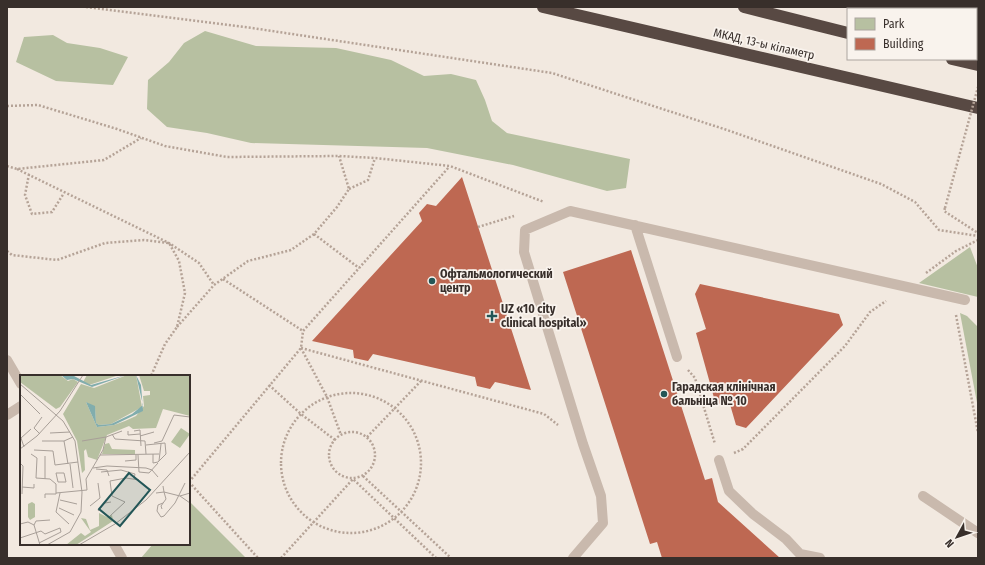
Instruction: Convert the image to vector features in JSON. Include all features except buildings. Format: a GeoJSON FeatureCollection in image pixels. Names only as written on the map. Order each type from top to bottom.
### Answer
{"type":"FeatureCollection","features":[{"type":"Feature","properties":{"kind":"highway","name":"МКАД, 13-ы кіламетр"},"geometry":{"type":"LineString","coordinates":[[544,7],[978,108]]}},
{"type":"Feature","properties":{"kind":"highway"},"geometry":{"type":"LineString","coordinates":[[744,7],[847,33]]}},
{"type":"Feature","properties":{"kind":"highway"},"geometry":{"type":"LineString","coordinates":[[956,60],[978,65]]}},
{"type":"Feature","properties":{"kind":"lane"},"geometry":{"type":"LineString","coordinates":[[573,558],[603,524],[601,496],[583,444],[524,252],[525,230],[570,211],[905,288],[965,300]]}},
{"type":"Feature","properties":{"kind":"lane"},"geometry":{"type":"LineString","coordinates":[[635,225],[677,357]]}},
{"type":"Feature","properties":{"kind":"lane"},"geometry":{"type":"LineString","coordinates":[[7,360],[20,382]]}},
{"type":"Feature","properties":{"kind":"lane"},"geometry":{"type":"LineString","coordinates":[[7,414],[20,407]]}},
{"type":"Feature","properties":{"kind":"lane"},"geometry":{"type":"LineString","coordinates":[[719,460],[729,491],[753,514],[786,539],[800,554],[820,558]]}},
{"type":"Feature","properties":{"kind":"lane"},"geometry":{"type":"LineString","coordinates":[[924,496],[978,533]]}},
{"type":"Feature","properties":{"kind":"lane"},"geometry":{"type":"LineString","coordinates":[[115,545],[122,558]]}},
{"type":"Feature","properties":{"kind":"path"},"geometry":{"type":"LineString","coordinates":[[86,7],[252,28],[552,73],[727,130],[881,184],[915,202],[939,230],[978,234]]}},
{"type":"Feature","properties":{"kind":"path"},"geometry":{"type":"LineString","coordinates":[[978,87],[944,211],[978,234]]}},
{"type":"Feature","properties":{"kind":"path"},"geometry":{"type":"LineString","coordinates":[[7,106],[38,106],[141,137],[165,146],[227,157],[339,156],[375,158],[450,166],[570,211]]}},
{"type":"Feature","properties":{"kind":"path"},"geometry":{"type":"LineString","coordinates":[[17,169],[104,160],[141,137]]}},
{"type":"Feature","properties":{"kind":"path"},"geometry":{"type":"LineString","coordinates":[[339,156],[349,190]]}},
{"type":"Feature","properties":{"kind":"path"},"geometry":{"type":"LineString","coordinates":[[151,375],[165,344],[176,328],[214,285],[248,261],[291,250],[314,234],[338,207],[349,190],[368,180],[375,158]]}},
{"type":"Feature","properties":{"kind":"path"},"geometry":{"type":"LineString","coordinates":[[7,166],[29,174],[64,193],[169,243],[199,263],[214,285]]}},
{"type":"Feature","properties":{"kind":"path"},"geometry":{"type":"LineString","coordinates":[[190,481],[301,348],[303,331],[450,166]]}},
{"type":"Feature","properties":{"kind":"path"},"geometry":{"type":"LineString","coordinates":[[29,174],[25,195],[32,214],[52,212],[64,193]]}},
{"type":"Feature","properties":{"kind":"path"},"geometry":{"type":"LineString","coordinates":[[478,227],[515,216]]}},
{"type":"Feature","properties":{"kind":"path"},"geometry":{"type":"LineString","coordinates":[[314,234],[359,268]]}},
{"type":"Feature","properties":{"kind":"path"},"geometry":{"type":"LineString","coordinates":[[7,251],[12,256],[57,260],[105,243],[144,240],[169,243]]}},
{"type":"Feature","properties":{"kind":"path"},"geometry":{"type":"LineString","coordinates":[[677,357],[695,378],[719,460],[743,449],[845,346],[870,312],[956,251],[978,240]]}},
{"type":"Feature","properties":{"kind":"path"},"geometry":{"type":"LineString","coordinates":[[169,243],[179,261],[185,293],[176,328]]}},
{"type":"Feature","properties":{"kind":"path"},"geometry":{"type":"LineString","coordinates":[[223,279],[303,331]]}},
{"type":"Feature","properties":{"kind":"path"},"geometry":{"type":"LineString","coordinates":[[956,312],[978,432]]}},
{"type":"Feature","properties":{"kind":"path"},"geometry":{"type":"LineString","coordinates":[[301,348],[544,414],[583,444]]}},
{"type":"Feature","properties":{"kind":"path"},"geometry":{"type":"LineString","coordinates":[[301,348],[327,397],[341,434]]}},
{"type":"Feature","properties":{"kind":"path"},"geometry":{"type":"LineString","coordinates":[[367,437],[421,380]]}},
{"type":"Feature","properties":{"kind":"path"},"geometry":{"type":"LineString","coordinates":[[269,385],[301,414],[335,440]]}},
{"type":"Feature","properties":{"kind":"path"},"geometry":{"type":"LineString","coordinates":[[347,393],[376,397],[394,409],[401,413],[417,437],[422,465],[416,492],[401,512],[381,527],[358,533],[334,531],[313,522],[293,503],[282,477],[282,449],[294,422],[301,414],[316,402],[327,397],[347,393]]}},
{"type":"Feature","properties":{"kind":"path"},"geometry":{"type":"LineString","coordinates":[[350,432],[358,432],[367,437],[373,443],[376,452],[375,462],[371,470],[363,476],[353,479],[343,477],[335,471],[330,464],[329,456],[330,447],[335,440],[341,434],[350,432]]}},
{"type":"Feature","properties":{"kind":"path"},"geometry":{"type":"LineString","coordinates":[[363,476],[451,558]]}},
{"type":"Feature","properties":{"kind":"path"},"geometry":{"type":"LineString","coordinates":[[281,558],[353,479]]}},
{"type":"Feature","properties":{"kind":"path"},"geometry":{"type":"LineString","coordinates":[[353,479],[436,558]]}},
{"type":"Feature","properties":{"kind":"path"},"geometry":{"type":"LineString","coordinates":[[190,483],[258,558]]}},
{"type":"Feature","properties":{"kind":"green space"},"geometry":{"type":"Polygon","coordinates":[[[205,31],[256,46],[336,48],[391,60],[424,76],[451,74],[476,80],[492,121],[507,133],[630,159],[626,188],[607,191],[513,165],[427,148],[251,143],[207,133],[167,127],[147,109],[148,80],[169,62],[184,43],[205,31]]]}},
{"type":"Feature","properties":{"kind":"green space"},"geometry":{"type":"Polygon","coordinates":[[[53,35],[67,43],[100,48],[128,57],[113,85],[56,81],[16,62],[24,37],[53,35]]]}},
{"type":"Feature","properties":{"kind":"green space"},"geometry":{"type":"Polygon","coordinates":[[[970,247],[978,268],[978,297],[919,283],[970,247]]]}},
{"type":"Feature","properties":{"kind":"green space"},"geometry":{"type":"Polygon","coordinates":[[[960,313],[967,316],[978,327],[978,408],[960,313]]]}},
{"type":"Feature","properties":{"kind":"green space"},"geometry":{"type":"Polygon","coordinates":[[[190,502],[246,558],[141,558],[152,545],[190,545],[190,502]]]}},
{"type":"Feature","properties":{"kind":"place","name":"Офтальмологический центр"},"geometry":{"type":"Point","coordinates":[432,281]}},
{"type":"Feature","properties":{"kind":"place","name":"UZ «10 city clinical hospital»"},"geometry":{"type":"Point","coordinates":[492,316]}},
{"type":"Feature","properties":{"kind":"place","name":"Гарадская клінічная бальніца № 10"},"geometry":{"type":"Point","coordinates":[664,394]}}]}
